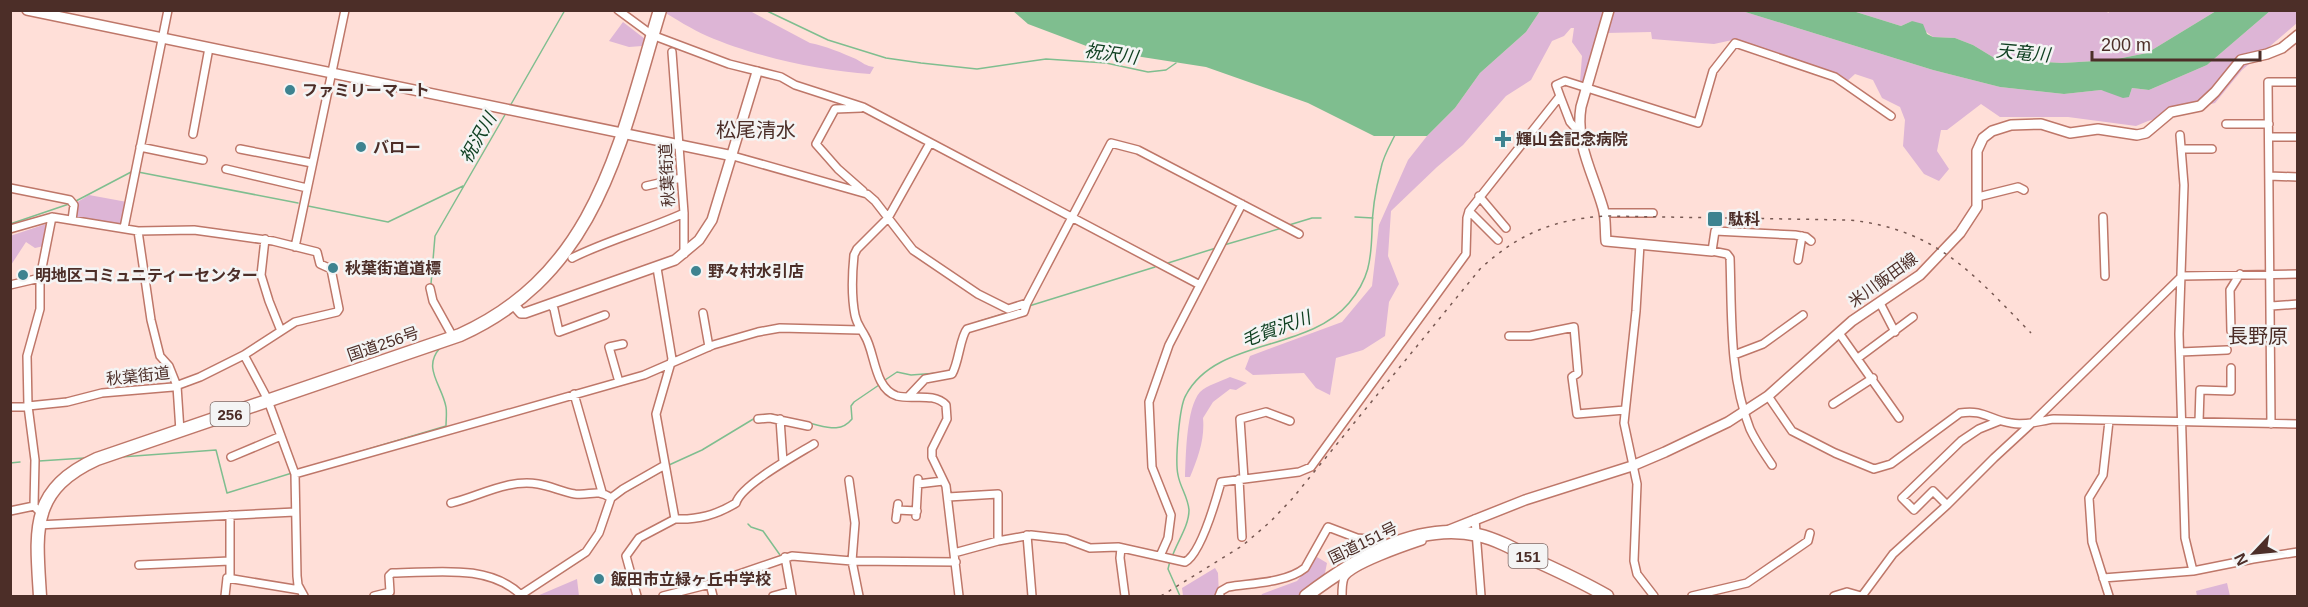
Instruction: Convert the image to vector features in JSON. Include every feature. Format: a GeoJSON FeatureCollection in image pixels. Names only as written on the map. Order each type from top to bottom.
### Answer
{"type":"FeatureCollection","features":[{"type":"Feature","properties":{"kind":"highway","name":"国道256号"},"geometry":{"type":"LineString","coordinates":[[38,515],[56,487],[79,468],[98,459],[490,321],[513,304],[542,279],[563,255],[582,229],[603,189],[660,10]]}},
{"type":"Feature","properties":{"kind":"highway"},"geometry":{"type":"LineString","coordinates":[[38,515],[40,597]]}},
{"type":"Feature","properties":{"kind":"highway","name":"国道151号"},"geometry":{"type":"LineString","coordinates":[[1306,597],[1344,568],[1387,546],[1428,534],[1444,532],[1477,535],[1502,544],[1607,597]]}},
{"type":"Feature","properties":{"kind":"main road"},"geometry":{"type":"LineString","coordinates":[[27,10],[733,156]]}},
{"type":"Feature","properties":{"kind":"main road"},"geometry":{"type":"LineString","coordinates":[[1608,14],[1581,107],[1579,132],[1604,213],[1606,241],[1712,251]]}},
{"type":"Feature","properties":{"kind":"main road","name":"米川飯田線"},"geometry":{"type":"LineString","coordinates":[[1444,532],[1525,500],[1632,466],[1701,436],[1768,396],[1852,321],[1920,275],[1944,251],[1972,217],[1977,207],[1977,151],[1983,138],[1992,131],[2011,125],[2041,124],[2070,133],[2098,129],[2137,135],[2146,133],[2171,112],[2200,106],[2215,92],[2241,60],[2282,48],[2298,35]]}},
{"type":"Feature","properties":{"kind":"main road"},"geometry":{"type":"LineString","coordinates":[[513,304],[521,313],[657,268],[684,254],[699,240],[712,220],[757,72]]}},
{"type":"Feature","properties":{"kind":"street"},"geometry":{"type":"LineString","coordinates":[[124,228],[168,10]]}},
{"type":"Feature","properties":{"kind":"street"},"geometry":{"type":"LineString","coordinates":[[10,229],[52,217],[138,231],[194,230],[265,239],[295,248],[345,10]]}},
{"type":"Feature","properties":{"kind":"street"},"geometry":{"type":"LineString","coordinates":[[618,10],[653,33],[729,64],[781,77],[795,85],[863,107],[1200,285]]}},
{"type":"Feature","properties":{"kind":"street"},"geometry":{"type":"LineString","coordinates":[[1579,132],[1570,122],[1556,85],[1564,81],[1698,123],[1713,71],[1735,43],[1835,77],[1891,116]]}},
{"type":"Feature","properties":{"kind":"street"},"geometry":{"type":"LineString","coordinates":[[193,134],[210,48]]}},
{"type":"Feature","properties":{"kind":"street","name":"秋葉街道"},"geometry":{"type":"LineString","coordinates":[[572,258],[601,244],[646,230],[684,213],[672,52]]}},
{"type":"Feature","properties":{"kind":"street"},"geometry":{"type":"LineString","coordinates":[[2271,424],[2268,82],[2298,82]]}},
{"type":"Feature","properties":{"kind":"street"},"geometry":{"type":"LineString","coordinates":[[954,553],[1027,535],[1066,539],[1090,548],[1121,548],[1185,562],[1190,560],[1212,514],[1221,482],[1299,472],[1311,467],[1466,254],[1467,218],[1479,196],[1560,96]]}},
{"type":"Feature","properties":{"kind":"street"},"geometry":{"type":"LineString","coordinates":[[863,107],[856,110],[835,109],[816,144],[838,169],[867,194],[913,250],[978,294],[1008,309],[1026,306]]}},
{"type":"Feature","properties":{"kind":"street"},"geometry":{"type":"LineString","coordinates":[[2226,124],[2269,124]]}},
{"type":"Feature","properties":{"kind":"street"},"geometry":{"type":"LineString","coordinates":[[2180,135],[2184,185],[2180,352],[2185,538],[2193,571]]}},
{"type":"Feature","properties":{"kind":"street"},"geometry":{"type":"LineString","coordinates":[[2269,137],[2298,136]]}},
{"type":"Feature","properties":{"kind":"street"},"geometry":{"type":"LineString","coordinates":[[930,143],[888,218],[857,249],[854,255],[852,300],[860,330],[865,336],[882,382],[892,393],[908,397],[936,399],[946,405],[947,419],[932,449],[932,456],[948,498],[959,597]]}},
{"type":"Feature","properties":{"kind":"street"},"geometry":{"type":"LineString","coordinates":[[908,397],[925,379],[952,374],[967,329],[1026,306],[1070,217],[1109,145],[1113,143],[1138,150],[1299,234]]}},
{"type":"Feature","properties":{"kind":"street"},"geometry":{"type":"LineString","coordinates":[[140,147],[203,160]]}},
{"type":"Feature","properties":{"kind":"street"},"geometry":{"type":"LineString","coordinates":[[240,149],[312,164]]}},
{"type":"Feature","properties":{"kind":"street"},"geometry":{"type":"LineString","coordinates":[[2181,149],[2212,150]]}},
{"type":"Feature","properties":{"kind":"street"},"geometry":{"type":"LineString","coordinates":[[733,156],[867,194]]}},
{"type":"Feature","properties":{"kind":"street"},"geometry":{"type":"LineString","coordinates":[[226,170],[307,188]]}},
{"type":"Feature","properties":{"kind":"street"},"geometry":{"type":"LineString","coordinates":[[2269,176],[2298,177]]}},
{"type":"Feature","properties":{"kind":"street"},"geometry":{"type":"LineString","coordinates":[[646,186],[681,178]]}},
{"type":"Feature","properties":{"kind":"street"},"geometry":{"type":"LineString","coordinates":[[1978,197],[2018,187],[2024,190]]}},
{"type":"Feature","properties":{"kind":"street"},"geometry":{"type":"LineString","coordinates":[[10,188],[73,203],[72,220]]}},
{"type":"Feature","properties":{"kind":"street"},"geometry":{"type":"LineString","coordinates":[[1479,196],[1506,228]]}},
{"type":"Feature","properties":{"kind":"street"},"geometry":{"type":"LineString","coordinates":[[1162,557],[1168,538],[1171,515],[1152,467],[1149,402],[1169,345],[1242,204]]}},
{"type":"Feature","properties":{"kind":"street"},"geometry":{"type":"LineString","coordinates":[[1469,211],[1498,240]]}},
{"type":"Feature","properties":{"kind":"street"},"geometry":{"type":"LineString","coordinates":[[684,213],[684,254]]}},
{"type":"Feature","properties":{"kind":"street"},"geometry":{"type":"LineString","coordinates":[[1604,213],[1653,213]]}},
{"type":"Feature","properties":{"kind":"street"},"geometry":{"type":"LineString","coordinates":[[2103,216],[2105,276]]}},
{"type":"Feature","properties":{"kind":"street"},"geometry":{"type":"LineString","coordinates":[[38,515],[35,460],[28,406],[27,356],[40,309],[40,278],[52,217]]}},
{"type":"Feature","properties":{"kind":"street"},"geometry":{"type":"LineString","coordinates":[[138,231],[153,329],[160,356],[169,366],[177,386],[180,431]]}},
{"type":"Feature","properties":{"kind":"street"},"geometry":{"type":"LineString","coordinates":[[1772,465],[1754,436],[1739,393],[1734,355],[1730,258],[1727,254],[1712,251],[1715,231],[1802,236],[1811,241]]}},
{"type":"Feature","properties":{"kind":"street"},"geometry":{"type":"LineString","coordinates":[[1798,260],[1802,236]]}},
{"type":"Feature","properties":{"kind":"street"},"geometry":{"type":"LineString","coordinates":[[265,239],[261,275],[268,301],[281,331]]}},
{"type":"Feature","properties":{"kind":"street"},"geometry":{"type":"LineString","coordinates":[[1640,244],[1636,311],[1624,423],[1637,484],[1634,561],[1637,574],[1654,597]]}},
{"type":"Feature","properties":{"kind":"street","name":"秋葉街道"},"geometry":{"type":"LineString","coordinates":[[10,407],[67,402],[102,393],[133,392],[177,386],[244,355],[294,322],[338,312],[331,269],[320,264],[317,252],[295,248]]}},
{"type":"Feature","properties":{"kind":"street"},"geometry":{"type":"LineString","coordinates":[[657,268],[672,364],[656,414],[675,519]]}},
{"type":"Feature","properties":{"kind":"street"},"geometry":{"type":"LineString","coordinates":[[2231,331],[2230,290],[2240,274]]}},
{"type":"Feature","properties":{"kind":"street"},"geometry":{"type":"LineString","coordinates":[[1834,597],[1847,592],[1861,597],[1893,554],[1947,505],[2182,276],[2298,274]]}},
{"type":"Feature","properties":{"kind":"street"},"geometry":{"type":"LineString","coordinates":[[10,285],[40,278]]}},
{"type":"Feature","properties":{"kind":"street"},"geometry":{"type":"LineString","coordinates":[[430,288],[447,335]]}},
{"type":"Feature","properties":{"kind":"street"},"geometry":{"type":"LineString","coordinates":[[1880,303],[1895,332]]}},
{"type":"Feature","properties":{"kind":"street"},"geometry":{"type":"LineString","coordinates":[[550,304],[559,332],[605,315]]}},
{"type":"Feature","properties":{"kind":"street"},"geometry":{"type":"LineString","coordinates":[[2271,306],[2298,304]]}},
{"type":"Feature","properties":{"kind":"street"},"geometry":{"type":"LineString","coordinates":[[703,313],[709,347]]}},
{"type":"Feature","properties":{"kind":"street"},"geometry":{"type":"LineString","coordinates":[[1734,355],[1763,344],[1803,315]]}},
{"type":"Feature","properties":{"kind":"street"},"geometry":{"type":"LineString","coordinates":[[1858,358],[1913,317]]}},
{"type":"Feature","properties":{"kind":"street"},"geometry":{"type":"LineString","coordinates":[[1509,336],[1530,336],[1574,327],[1578,373],[1572,377],[1577,414],[1625,410]]}},
{"type":"Feature","properties":{"kind":"street"},"geometry":{"type":"LineString","coordinates":[[295,474],[619,382],[672,364],[709,347],[773,329],[860,330]]}},
{"type":"Feature","properties":{"kind":"street"},"geometry":{"type":"LineString","coordinates":[[1839,333],[1873,378],[1899,418]]}},
{"type":"Feature","properties":{"kind":"street"},"geometry":{"type":"LineString","coordinates":[[619,382],[609,347],[623,344]]}},
{"type":"Feature","properties":{"kind":"street"},"geometry":{"type":"LineString","coordinates":[[2180,352],[2227,350]]}},
{"type":"Feature","properties":{"kind":"street"},"geometry":{"type":"LineString","coordinates":[[227,578],[302,593],[297,576],[295,474],[268,401],[244,355]]}},
{"type":"Feature","properties":{"kind":"street"},"geometry":{"type":"LineString","coordinates":[[2199,422],[2200,390],[2231,391],[2231,368]]}},
{"type":"Feature","properties":{"kind":"street"},"geometry":{"type":"LineString","coordinates":[[1833,405],[1873,378]]}},
{"type":"Feature","properties":{"kind":"street"},"geometry":{"type":"LineString","coordinates":[[574,394],[602,492]]}},
{"type":"Feature","properties":{"kind":"street"},"geometry":{"type":"LineString","coordinates":[[1768,396],[1791,431],[1835,453],[1874,468],[1891,464],[1960,413],[1974,411],[1999,421],[2022,425],[2054,419],[2298,424]]}},
{"type":"Feature","properties":{"kind":"street"},"geometry":{"type":"LineString","coordinates":[[1242,537],[1240,418],[1266,412],[1290,420]]}},
{"type":"Feature","properties":{"kind":"street"},"geometry":{"type":"LineString","coordinates":[[758,419],[780,419],[808,426]]}},
{"type":"Feature","properties":{"kind":"street"},"geometry":{"type":"LineString","coordinates":[[780,419],[783,462]]}},
{"type":"Feature","properties":{"kind":"street"},"geometry":{"type":"LineString","coordinates":[[1947,505],[1934,491],[1914,510],[1902,498],[1961,441],[1979,429],[1999,421]]}},
{"type":"Feature","properties":{"kind":"street"},"geometry":{"type":"LineString","coordinates":[[2109,421],[2103,475],[2089,498],[2092,542],[2109,597]]}},
{"type":"Feature","properties":{"kind":"street"},"geometry":{"type":"LineString","coordinates":[[231,458],[281,436]]}},
{"type":"Feature","properties":{"kind":"street"},"geometry":{"type":"LineString","coordinates":[[637,597],[626,556],[639,538],[675,519],[703,518],[731,506],[736,503],[738,496],[783,462],[814,444]]}},
{"type":"Feature","properties":{"kind":"street"},"geometry":{"type":"LineString","coordinates":[[374,597],[390,592],[389,576],[392,573],[470,572],[490,578],[520,596],[586,552],[599,533],[611,498],[665,465]]}},
{"type":"Feature","properties":{"kind":"street"},"geometry":{"type":"LineString","coordinates":[[849,480],[855,524],[852,561],[859,597]]}},
{"type":"Feature","properties":{"kind":"street"},"geometry":{"type":"LineString","coordinates":[[896,519],[897,507],[916,514],[918,481],[943,481]]}},
{"type":"Feature","properties":{"kind":"street"},"geometry":{"type":"LineString","coordinates":[[451,503],[498,487],[522,483],[545,485],[576,494],[602,492],[611,498]]}},
{"type":"Feature","properties":{"kind":"street"},"geometry":{"type":"LineString","coordinates":[[948,498],[998,494],[998,541]]}},
{"type":"Feature","properties":{"kind":"street"},"geometry":{"type":"LineString","coordinates":[[10,511],[38,515],[230,515],[295,512]]}},
{"type":"Feature","properties":{"kind":"street"},"geometry":{"type":"LineString","coordinates":[[225,597],[227,578],[230,576],[230,515]]}},
{"type":"Feature","properties":{"kind":"street"},"geometry":{"type":"LineString","coordinates":[[1474,519],[1481,597]]}},
{"type":"Feature","properties":{"kind":"street"},"geometry":{"type":"LineString","coordinates":[[1219,597],[1221,591],[1228,587],[1289,577],[1301,571],[1328,527],[1357,538],[1380,540],[1387,546]]}},
{"type":"Feature","properties":{"kind":"street"},"geometry":{"type":"LineString","coordinates":[[1692,597],[1747,582],[1808,541],[1810,533]]}},
{"type":"Feature","properties":{"kind":"street"},"geometry":{"type":"LineString","coordinates":[[1342,597],[1342,584],[1347,574],[1380,557],[1423,541],[1428,534]]}},
{"type":"Feature","properties":{"kind":"street"},"geometry":{"type":"LineString","coordinates":[[1027,535],[1032,597]]}},
{"type":"Feature","properties":{"kind":"street"},"geometry":{"type":"LineString","coordinates":[[1121,548],[1120,558],[1125,597]]}},
{"type":"Feature","properties":{"kind":"street"},"geometry":{"type":"LineString","coordinates":[[2103,578],[2193,571],[2298,552]]}},
{"type":"Feature","properties":{"kind":"street"},"geometry":{"type":"LineString","coordinates":[[773,597],[791,594],[785,557]]}},
{"type":"Feature","properties":{"kind":"street"},"geometry":{"type":"LineString","coordinates":[[663,597],[684,594],[785,557],[852,561],[956,562]]}},
{"type":"Feature","properties":{"kind":"street"},"geometry":{"type":"LineString","coordinates":[[139,565],[230,561]]}},
{"type":"Feature","properties":{"kind":"street"},"geometry":{"type":"LineString","coordinates":[[710,584],[713,597]]}},
{"type":"Feature","properties":{"kind":"shaded area"},"geometry":{"type":"Polygon","coordinates":[[[1830,10],[1830,12],[1853,11],[1901,26],[1912,21],[1923,24],[1927,34],[1933,37],[1955,38],[1973,45],[1996,59],[2062,63],[2112,60],[2147,53],[2216,11],[2270,11],[2207,65],[2149,90],[2132,88],[2129,97],[2123,98],[2101,90],[2064,94],[2000,87],[1933,70],[1742,11],[1830,10]]]}},
{"type":"Feature","properties":{"kind":"shaded area"},"geometry":{"type":"Polygon","coordinates":[[[2106,10],[2108,13],[2112,10],[2216,11],[2147,53],[2112,60],[2062,63],[1996,59],[1973,45],[1955,38],[1933,37],[1912,21],[1901,26],[1853,11],[2106,10]]]}},
{"type":"Feature","properties":{"kind":"shaded area"},"geometry":{"type":"Polygon","coordinates":[[[662,11],[750,11],[810,43],[834,50],[874,67],[870,74],[809,66],[766,56],[707,36],[662,11]]]}},
{"type":"Feature","properties":{"kind":"shaded area"},"geometry":{"type":"Polygon","coordinates":[[[1013,11],[1540,11],[1526,32],[1480,73],[1455,108],[1427,136],[1374,136],[1308,103],[1206,67],[1097,50],[1028,24],[1013,11]]]}},
{"type":"Feature","properties":{"kind":"shaded area"},"geometry":{"type":"Polygon","coordinates":[[[1540,11],[1742,11],[1933,70],[2000,87],[2064,94],[2101,90],[2129,97],[2132,88],[2149,90],[2207,65],[2270,11],[2297,11],[2297,23],[2242,70],[2215,103],[2136,126],[2068,117],[2000,117],[1981,104],[1947,130],[1941,130],[1937,151],[1949,169],[1939,181],[1924,174],[1903,146],[1905,120],[1900,107],[1882,98],[1873,80],[1855,74],[1844,84],[1835,76],[1737,39],[1714,44],[1652,39],[1651,32],[1606,33],[1601,31],[1583,83],[1580,82],[1582,56],[1572,42],[1574,28],[1571,28],[1564,36],[1552,41],[1531,80],[1506,96],[1463,145],[1391,211],[1388,256],[1399,284],[1389,302],[1385,336],[1363,350],[1336,358],[1330,395],[1316,388],[1304,373],[1253,375],[1245,369],[1250,356],[1342,322],[1372,286],[1379,225],[1408,160],[1427,136],[1455,108],[1480,73],[1526,32],[1540,11]]]}},
{"type":"Feature","properties":{"kind":"shaded area"},"geometry":{"type":"Polygon","coordinates":[[[623,22],[645,39],[642,46],[629,47],[609,41],[623,22]]]}},
{"type":"Feature","properties":{"kind":"shaded area"},"geometry":{"type":"Polygon","coordinates":[[[89,195],[127,202],[122,223],[120,225],[74,217],[76,203],[89,195]]]}},
{"type":"Feature","properties":{"kind":"shaded area"},"geometry":{"type":"Polygon","coordinates":[[[49,225],[44,246],[35,248],[26,242],[11,265],[10,236],[49,225]]]}},
{"type":"Feature","properties":{"kind":"shaded area"},"geometry":{"type":"Polygon","coordinates":[[[1230,377],[1247,383],[1236,390],[1230,389],[1213,402],[1203,418],[1202,441],[1196,463],[1190,477],[1185,477],[1189,420],[1195,399],[1210,385],[1230,377]]]}},
{"type":"Feature","properties":{"kind":"shaded area"},"geometry":{"type":"Polygon","coordinates":[[[1317,557],[1327,563],[1324,578],[1310,596],[1261,596],[1297,581],[1317,557]]]}},
{"type":"Feature","properties":{"kind":"shaded area"},"geometry":{"type":"Polygon","coordinates":[[[1215,568],[1218,573],[1219,596],[1183,596],[1182,588],[1215,568]]]}},
{"type":"Feature","properties":{"kind":"shaded area"},"geometry":{"type":"Polygon","coordinates":[[[577,579],[579,596],[537,596],[577,579]]]}},
{"type":"Feature","properties":{"kind":"shaded area"},"geometry":{"type":"Polygon","coordinates":[[[2227,583],[2230,596],[2197,596],[2196,591],[2227,583]]]}},
{"type":"Feature","properties":{"kind":"waterway","name":"祝沢川"},"geometry":{"type":"LineString","coordinates":[[510,106],[565,10]]}},
{"type":"Feature","properties":{"kind":"waterway","name":"祝沢川"},"geometry":{"type":"LineString","coordinates":[[765,10],[828,40],[886,58],[921,63],[977,69],[1046,59],[1106,63],[1148,72],[1166,70],[1176,63]]}},
{"type":"Feature","properties":{"kind":"waterway","name":"祝沢川"},"geometry":{"type":"LineString","coordinates":[[431,284],[435,236],[506,113]]}},
{"type":"Feature","properties":{"kind":"waterway","name":"毛賀沢川"},"geometry":{"type":"LineString","coordinates":[[1172,557],[1185,528],[1189,510],[1177,468],[1180,422],[1186,395],[1200,377],[1218,363],[1310,330],[1331,319],[1349,303],[1361,286],[1368,269],[1377,183],[1383,160],[1395,135]]}},
{"type":"Feature","properties":{"kind":"waterway"},"geometry":{"type":"LineString","coordinates":[[74,202],[133,171]]}},
{"type":"Feature","properties":{"kind":"waterway"},"geometry":{"type":"LineString","coordinates":[[138,172],[298,203]]}},
{"type":"Feature","properties":{"kind":"waterway"},"geometry":{"type":"LineString","coordinates":[[308,206],[388,222],[463,186]]}},
{"type":"Feature","properties":{"kind":"waterway"},"geometry":{"type":"LineString","coordinates":[[10,224],[69,204]]}},
{"type":"Feature","properties":{"kind":"waterway"},"geometry":{"type":"LineString","coordinates":[[1355,217],[1373,218]]}},
{"type":"Feature","properties":{"kind":"waterway"},"geometry":{"type":"LineString","coordinates":[[1289,225],[1312,218],[1321,218]]}},
{"type":"Feature","properties":{"kind":"waterway"},"geometry":{"type":"LineString","coordinates":[[1224,245],[1282,228]]}},
{"type":"Feature","properties":{"kind":"waterway"},"geometry":{"type":"LineString","coordinates":[[1168,263],[1216,248]]}},
{"type":"Feature","properties":{"kind":"waterway"},"geometry":{"type":"LineString","coordinates":[[1029,306],[1155,267]]}},
{"type":"Feature","properties":{"kind":"waterway"},"geometry":{"type":"LineString","coordinates":[[977,322],[1010,312]]}},
{"type":"Feature","properties":{"kind":"waterway","name":"祝沢川"},"geometry":{"type":"LineString","coordinates":[[298,470],[446,426],[446,407],[433,370],[435,355],[440,348]]}},
{"type":"Feature","properties":{"kind":"waterway"},"geometry":{"type":"LineString","coordinates":[[885,380],[897,372],[911,375],[938,373]]}},
{"type":"Feature","properties":{"kind":"waterway"},"geometry":{"type":"LineString","coordinates":[[808,423],[832,428],[847,424],[852,419],[851,406],[854,402],[879,385]]}},
{"type":"Feature","properties":{"kind":"waterway"},"geometry":{"type":"LineString","coordinates":[[669,465],[702,450],[760,415],[771,414],[804,422]]}},
{"type":"Feature","properties":{"kind":"waterway"},"geometry":{"type":"LineString","coordinates":[[121,457],[216,450],[227,493],[292,473]]}},
{"type":"Feature","properties":{"kind":"waterway"},"geometry":{"type":"LineString","coordinates":[[39,461],[85,458]]}},
{"type":"Feature","properties":{"kind":"waterway"},"geometry":{"type":"LineString","coordinates":[[10,463],[20,462]]}},
{"type":"Feature","properties":{"kind":"waterway"},"geometry":{"type":"LineString","coordinates":[[622,494],[662,471]]}},
{"type":"Feature","properties":{"kind":"waterway"},"geometry":{"type":"LineString","coordinates":[[299,477],[299,501]]}},
{"type":"Feature","properties":{"kind":"waterway"},"geometry":{"type":"LineString","coordinates":[[748,524],[763,531],[780,555]]}},
{"type":"Feature","properties":{"kind":"waterway"},"geometry":{"type":"LineString","coordinates":[[591,550],[600,537]]}},
{"type":"Feature","properties":{"kind":"waterway"},"geometry":{"type":"LineString","coordinates":[[553,578],[584,558]]}},
{"type":"Feature","properties":{"kind":"waterway","name":"毛賀沢川"},"geometry":{"type":"LineString","coordinates":[[1170,561],[1168,569],[1180,596]]}},
{"type":"Feature","properties":{"kind":"waterway"},"geometry":{"type":"LineString","coordinates":[[1859,593],[1880,566]]}},
{"type":"Feature","properties":{"kind":"railway"},"geometry":{"type":"LineString","coordinates":[[1161,596],[1242,546],[1270,522],[1292,499],[1480,269],[1522,238],[1552,225],[1604,216],[1849,220],[1880,225],[1930,244],[1951,258],[1971,274],[2031,333]]}},
{"type":"Feature","properties":{"kind":"place","name":"ファミリーマート"},"geometry":{"type":"Point","coordinates":[290,90]}},
{"type":"Feature","properties":{"kind":"place","name":"輝山会記念病院"},"geometry":{"type":"Point","coordinates":[1503,139]}},
{"type":"Feature","properties":{"kind":"place","name":"バロー"},"geometry":{"type":"Point","coordinates":[361,147]}},
{"type":"Feature","properties":{"kind":"place","name":"駄科"},"geometry":{"type":"Point","coordinates":[1715,219]}},
{"type":"Feature","properties":{"kind":"place","name":"秋葉街道道標"},"geometry":{"type":"Point","coordinates":[333,268]}},
{"type":"Feature","properties":{"kind":"place","name":"野々村水引店"},"geometry":{"type":"Point","coordinates":[696,271]}},
{"type":"Feature","properties":{"kind":"place","name":"明地区コミュニティーセンター"},"geometry":{"type":"Point","coordinates":[23,275]}},
{"type":"Feature","properties":{"kind":"place","name":"飯田市立緑ヶ丘中学校"},"geometry":{"type":"Point","coordinates":[599,579]}},
{"type":"Feature","properties":{"kind":"district","name":"松尾清水"},"geometry":{"type":"Point","coordinates":[756,130]}},
{"type":"Feature","properties":{"kind":"district","name":"長野原"},"geometry":{"type":"Point","coordinates":[2258,336]}},
{"type":"Feature","properties":{"kind":"water label","name":"天竜川"},"geometry":{"type":"Point","coordinates":[2023,53]}}]}
